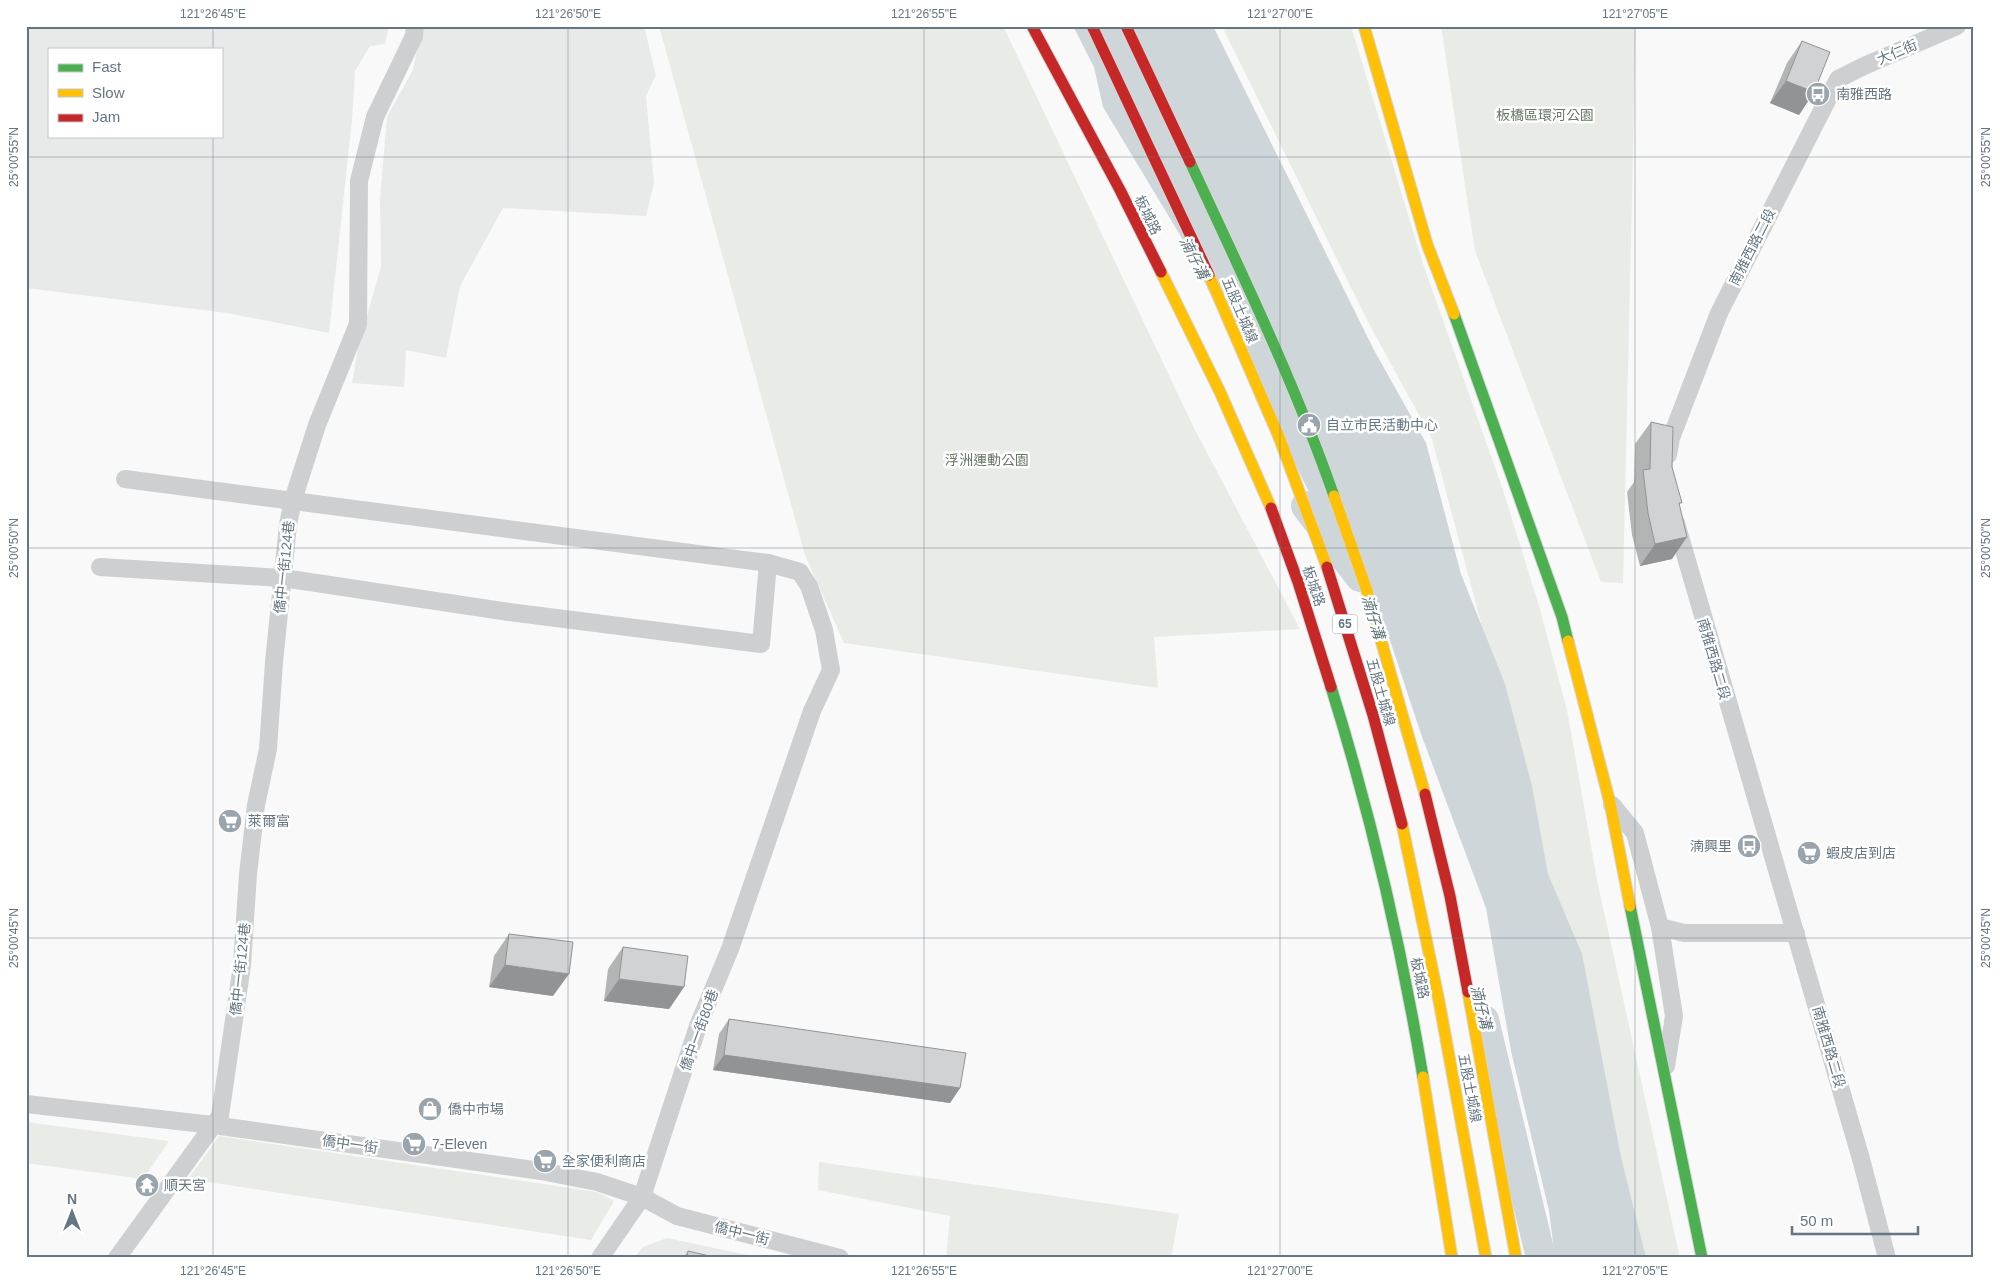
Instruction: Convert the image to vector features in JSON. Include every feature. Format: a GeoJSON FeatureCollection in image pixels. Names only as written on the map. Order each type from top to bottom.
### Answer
{"type":"FeatureCollection","features":[{"type":"Feature","properties":{"kind":"main road","name":"板城路"},"geometry":{"type":"LineString","coordinates":[[1032,26],[1120,190],[1220,392],[1262,484],[1298,582],[1356,766],[1409,993],[1452,1258]]}},
{"type":"Feature","properties":{"kind":"main road","name":"五股土城線"},"geometry":{"type":"LineString","coordinates":[[1092,26],[1228,317],[1302,496],[1344,621],[1407,847],[1486,1258]]}},
{"type":"Feature","properties":{"kind":"main road","name":"五股土城線"},"geometry":{"type":"LineString","coordinates":[[1126,26],[1248,287],[1314,441],[1366,588],[1419,769],[1450,896],[1516,1258]]}},
{"type":"Feature","properties":{"kind":"main road"},"geometry":{"type":"LineString","coordinates":[[1364,26],[1426,244],[1463,336],[1562,617],[1610,803],[1664,1079],[1702,1258]]}},
{"type":"Feature","properties":{"kind":"street","name":"僑中一街124巷"},"geometry":{"type":"LineString","coordinates":[[117,1258],[220,1116],[242,965],[248,874],[256,805],[268,749],[274,662],[288,525],[293,500],[317,424],[358,324],[358,181],[375,117],[414,36],[415,26]]}},
{"type":"Feature","properties":{"kind":"street","name":"大仁街"},"geometry":{"type":"LineString","coordinates":[[1838,80],[1864,66],[1957,26]]}},
{"type":"Feature","properties":{"kind":"street","name":"南雅西路二段"},"geometry":{"type":"LineString","coordinates":[[1667,473],[1667,457],[1671,438],[1719,313],[1838,80]]}},
{"type":"Feature","properties":{"kind":"street","name":"僑中一街80巷"},"geometry":{"type":"LineString","coordinates":[[125,479],[768,563],[800,572],[810,586],[824,630],[831,670],[812,712],[730,949],[698,1026],[642,1197],[600,1258]]}},
{"type":"Feature","properties":{"kind":"street","name":"南雅西路二段"},"geometry":{"type":"LineString","coordinates":[[1672,507],[1717,670],[1861,1159],[1887,1258]]}},
{"type":"Feature","properties":{"kind":"street"},"geometry":{"type":"LineString","coordinates":[[100,567],[283,578],[509,612],[761,644],[768,563]]}},
{"type":"Feature","properties":{"kind":"street"},"geometry":{"type":"LineString","coordinates":[[1610,803],[1636,833],[1660,927],[1674,1016],[1664,1079]]}},
{"type":"Feature","properties":{"kind":"street"},"geometry":{"type":"LineString","coordinates":[[1660,927],[1684,933],[1796,933]]}},
{"type":"Feature","properties":{"kind":"street","name":"僑中一街"},"geometry":{"type":"LineString","coordinates":[[26,1104],[213,1125],[541,1171],[597,1182],[642,1197],[676,1216],[840,1258]]}},
{"type":"Feature","properties":{"kind":"shaded area"},"geometry":{"type":"Polygon","coordinates":[[[26,26],[389,26],[385,44],[370,46],[355,71],[352,120],[329,333],[227,313],[26,288],[26,26]]]}},
{"type":"Feature","properties":{"kind":"shaded area"},"geometry":{"type":"Polygon","coordinates":[[[422,26],[644,26],[656,75],[646,96],[654,183],[646,216],[503,208],[460,286],[446,358],[406,350],[404,387],[352,383],[359,343],[381,267],[380,199],[387,117],[413,70],[422,26]]]}},
{"type":"Feature","properties":{"kind":"shaded area"},"geometry":{"type":"Polygon","coordinates":[[[667,1238],[762,1258],[634,1258],[643,1247],[667,1238]]]}},
{"type":"Feature","properties":{"kind":"green space","name":"浮洲運動公園"},"geometry":{"type":"Polygon","coordinates":[[[659,26],[1003,26],[1194,428],[1300,629],[1154,637],[1158,688],[844,643],[805,555],[659,26]]]}},
{"type":"Feature","properties":{"kind":"green space"},"geometry":{"type":"Polygon","coordinates":[[[1222,26],[1351,26],[1422,261],[1503,490],[1539,606],[1567,710],[1597,880],[1680,1258],[1635,1258],[1510,732],[1432,439],[1367,320],[1222,26]]]}},
{"type":"Feature","properties":{"kind":"green space","name":"板橋區環河公園"},"geometry":{"type":"Polygon","coordinates":[[[1441,26],[1636,26],[1623,583],[1601,582],[1475,251],[1441,26]]]}},
{"type":"Feature","properties":{"kind":"green space"},"geometry":{"type":"Polygon","coordinates":[[[26,1122],[169,1141],[143,1179],[26,1163],[26,1122]]]}},
{"type":"Feature","properties":{"kind":"green space"},"geometry":{"type":"Polygon","coordinates":[[[219,1136],[597,1192],[614,1201],[591,1240],[188,1179],[219,1136]]]}},
{"type":"Feature","properties":{"kind":"green space"},"geometry":{"type":"Polygon","coordinates":[[[819,1162],[1179,1214],[1171,1258],[946,1258],[950,1216],[818,1190],[819,1162]]]}},
{"type":"Feature","properties":{"kind":"water"},"geometry":{"type":"Polygon","coordinates":[[[1073,26],[1213,26],[1374,350],[1426,443],[1461,574],[1505,684],[1532,786],[1548,874],[1582,954],[1621,1157],[1646,1258],[1555,1258],[1549,1211],[1511,1051],[1486,908],[1421,734],[1384,622],[1309,492],[1186,245],[1103,107],[1094,67],[1073,26]]]}},
{"type":"Feature","properties":{"kind":"building"},"geometry":{"type":"Polygon","coordinates":[[[1802,41],[1830,52],[1814,92],[1786,81],[1802,41]]]}},
{"type":"Feature","properties":{"kind":"building"},"geometry":{"type":"Polygon","coordinates":[[[1651,422],[1673,427],[1672,467],[1682,503],[1679,503],[1687,537],[1655,544],[1648,513],[1643,470],[1650,469],[1651,422]]]}},
{"type":"Feature","properties":{"kind":"building"},"geometry":{"type":"Polygon","coordinates":[[[509,934],[573,942],[569,974],[505,965],[509,934]]]}},
{"type":"Feature","properties":{"kind":"building"},"geometry":{"type":"Polygon","coordinates":[[[623,947],[688,956],[684,987],[619,979],[623,947]]]}},
{"type":"Feature","properties":{"kind":"building"},"geometry":{"type":"Polygon","coordinates":[[[729,1019],[966,1053],[960,1088],[724,1055],[729,1019]]]}},
{"type":"Feature","properties":{"kind":"building"},"geometry":{"type":"Polygon","coordinates":[[[688,1251],[718,1258],[687,1258],[688,1251]]]}},
{"type":"Feature","properties":{"kind":"waterway","name":"湳仔溝"},"geometry":{"type":"LineString","coordinates":[[1306,506],[1360,577]]}},
{"type":"Feature","properties":{"kind":"waterway","name":"湳仔溝"},"geometry":{"type":"LineString","coordinates":[[1484,1020],[1541,1258]]}},
{"type":"Feature","properties":{"kind":"traffic: fast"},"geometry":{"type":"LineString","coordinates":[[1190,162],[1284,369],[1334,496]]}},
{"type":"Feature","properties":{"kind":"traffic: fast"},"geometry":{"type":"LineString","coordinates":[[1454,314],[1562,617],[1568,641]]}},
{"type":"Feature","properties":{"kind":"traffic: fast"},"geometry":{"type":"LineString","coordinates":[[1331,687],[1346,735],[1384,881],[1405,978],[1423,1077]]}},
{"type":"Feature","properties":{"kind":"traffic: fast"},"geometry":{"type":"LineString","coordinates":[[1630,906],[1702,1258]]}},
{"type":"Feature","properties":{"kind":"traffic: slow"},"geometry":{"type":"LineString","coordinates":[[1364,26],[1427,244],[1454,314]]}},
{"type":"Feature","properties":{"kind":"traffic: slow"},"geometry":{"type":"LineString","coordinates":[[1161,272],[1220,392],[1271,508]]}},
{"type":"Feature","properties":{"kind":"traffic: slow"},"geometry":{"type":"LineString","coordinates":[[1209,275],[1279,437],[1327,567]]}},
{"type":"Feature","properties":{"kind":"traffic: slow"},"geometry":{"type":"LineString","coordinates":[[1334,496],[1366,588],[1425,794]]}},
{"type":"Feature","properties":{"kind":"traffic: slow"},"geometry":{"type":"LineString","coordinates":[[1568,641],[1610,803],[1630,906]]}},
{"type":"Feature","properties":{"kind":"traffic: slow"},"geometry":{"type":"LineString","coordinates":[[1402,824],[1439,1001],[1486,1258]]}},
{"type":"Feature","properties":{"kind":"traffic: slow"},"geometry":{"type":"LineString","coordinates":[[1468,992],[1516,1258]]}},
{"type":"Feature","properties":{"kind":"traffic: slow"},"geometry":{"type":"LineString","coordinates":[[1423,1077],[1452,1258]]}},
{"type":"Feature","properties":{"kind":"traffic: jam"},"geometry":{"type":"LineString","coordinates":[[1032,26],[1120,190],[1161,272]]}},
{"type":"Feature","properties":{"kind":"traffic: jam"},"geometry":{"type":"LineString","coordinates":[[1092,26],[1209,275]]}},
{"type":"Feature","properties":{"kind":"traffic: jam"},"geometry":{"type":"LineString","coordinates":[[1126,26],[1190,162]]}},
{"type":"Feature","properties":{"kind":"traffic: jam"},"geometry":{"type":"LineString","coordinates":[[1271,508],[1298,582],[1331,687]]}},
{"type":"Feature","properties":{"kind":"traffic: jam"},"geometry":{"type":"LineString","coordinates":[[1327,567],[1373,715],[1402,824]]}},
{"type":"Feature","properties":{"kind":"traffic: jam"},"geometry":{"type":"LineString","coordinates":[[1425,794],[1450,896],[1468,992]]}},
{"type":"Feature","properties":{"kind":"place","name":"南雅西路"},"geometry":{"type":"Point","coordinates":[1818,94]}},
{"type":"Feature","properties":{"kind":"place","name":"自立市民活動中心"},"geometry":{"type":"Point","coordinates":[1309,425]}},
{"type":"Feature","properties":{"kind":"place","name":"萊爾富"},"geometry":{"type":"Point","coordinates":[230,821]}},
{"type":"Feature","properties":{"kind":"place","name":"湳興里"},"geometry":{"type":"Point","coordinates":[1749,846]}},
{"type":"Feature","properties":{"kind":"place","name":"蝦皮店到店"},"geometry":{"type":"Point","coordinates":[1809,853]}},
{"type":"Feature","properties":{"kind":"place","name":"僑中市場"},"geometry":{"type":"Point","coordinates":[430,1109]}},
{"type":"Feature","properties":{"kind":"place","name":"7-Eleven"},"geometry":{"type":"Point","coordinates":[414,1144]}},
{"type":"Feature","properties":{"kind":"place","name":"全家便利商店"},"geometry":{"type":"Point","coordinates":[545,1161]}},
{"type":"Feature","properties":{"kind":"place","name":"順天宮"},"geometry":{"type":"Point","coordinates":[147,1185]}}]}
